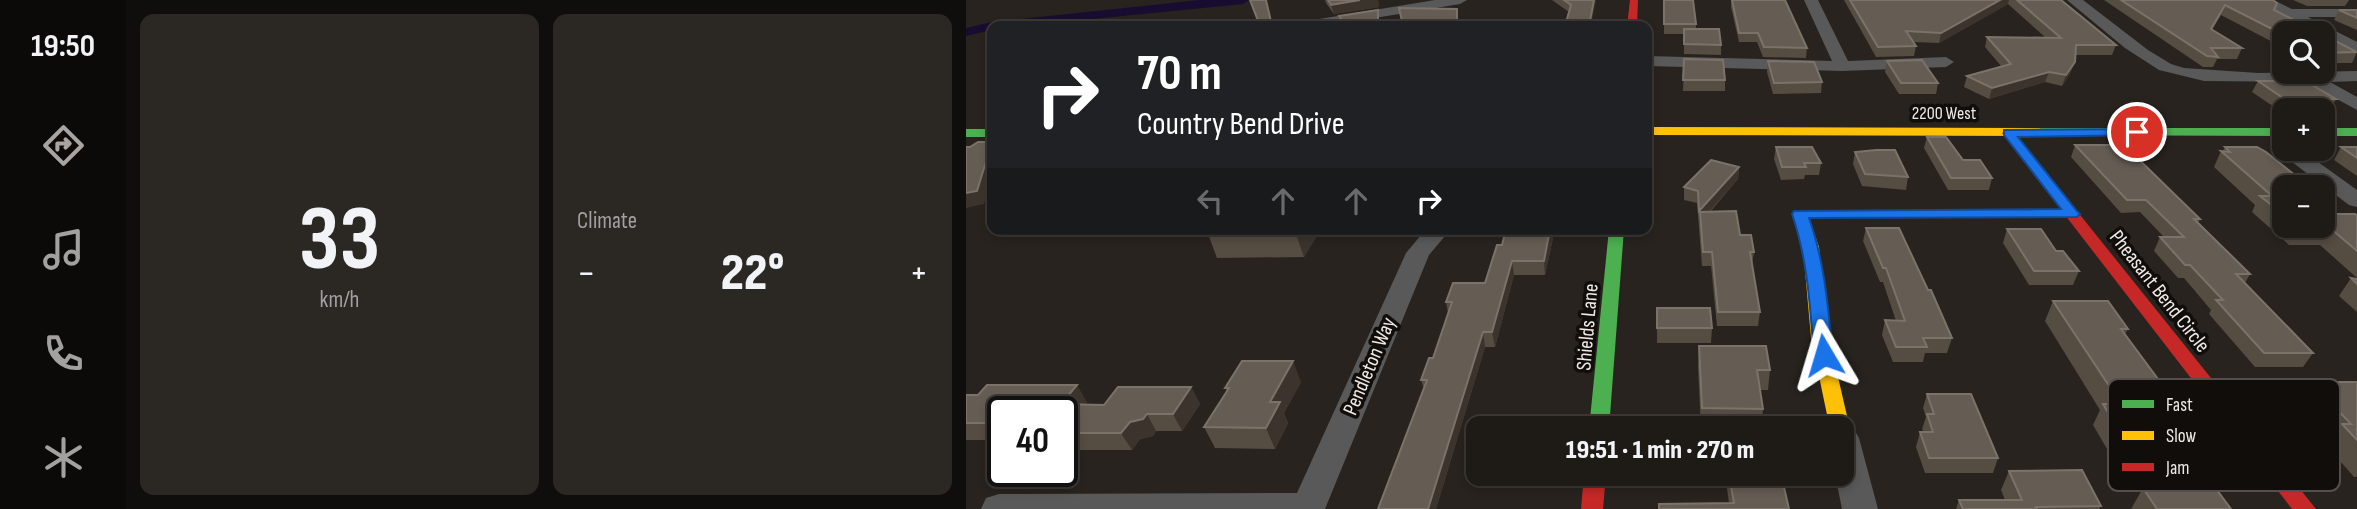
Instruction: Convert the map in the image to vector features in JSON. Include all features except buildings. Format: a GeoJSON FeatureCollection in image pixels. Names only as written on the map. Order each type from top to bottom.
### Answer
{"type":"FeatureCollection","features":[{"type":"Feature","properties":{"kind":"street"},"geometry":{"type":"LineString","coordinates":[[1332,21],[1460,0]]}},
{"type":"Feature","properties":{"kind":"street"},"geometry":{"type":"LineString","coordinates":[[1632,21],[1634,0]]}},
{"type":"Feature","properties":{"kind":"street"},"geometry":{"type":"LineString","coordinates":[[1811,0],[1842,66]]}},
{"type":"Feature","properties":{"kind":"street"},"geometry":{"type":"LineString","coordinates":[[2074,0],[2159,63],[2181,72],[2209,76],[2272,76]]}},
{"type":"Feature","properties":{"kind":"street"},"geometry":{"type":"LineString","coordinates":[[2263,0],[2357,48]]}},
{"type":"Feature","properties":{"kind":"street"},"geometry":{"type":"LineString","coordinates":[[2289,13],[2357,13]]}},
{"type":"Feature","properties":{"kind":"street"},"geometry":{"type":"LineString","coordinates":[[1652,61],[1842,66],[1946,62]]}},
{"type":"Feature","properties":{"kind":"street"},"geometry":{"type":"LineString","coordinates":[[2335,76],[2357,76]]}},
{"type":"Feature","properties":{"kind":"street"},"geometry":{"type":"LineString","coordinates":[[2321,84],[2357,105]]}},
{"type":"Feature","properties":{"kind":"street","name":"2200 West"},"geometry":{"type":"LineString","coordinates":[[1652,131],[2272,132]]}},
{"type":"Feature","properties":{"kind":"street"},"geometry":{"type":"LineString","coordinates":[[2335,132],[2357,132]]}},
{"type":"Feature","properties":{"kind":"street"},"geometry":{"type":"LineString","coordinates":[[966,133],[987,133]]}},
{"type":"Feature","properties":{"kind":"street","name":"Pheasant Bend Circle"},"geometry":{"type":"LineString","coordinates":[[2008,133],[2202,379]]}},
{"type":"Feature","properties":{"kind":"street"},"geometry":{"type":"LineString","coordinates":[[2303,161],[2357,200]]}},
{"type":"Feature","properties":{"kind":"street"},"geometry":{"type":"LineString","coordinates":[[1837,416],[1820,338],[1816,275],[1811,247],[1800,214],[2072,214]]}},
{"type":"Feature","properties":{"kind":"street","name":"Pendleton Way"},"geometry":{"type":"LineString","coordinates":[[1307,508],[1418,253],[1434,235]]}},
{"type":"Feature","properties":{"kind":"street","name":"Shields Lane"},"geometry":{"type":"LineString","coordinates":[[1600,416],[1616,235]]}},
{"type":"Feature","properties":{"kind":"street"},"geometry":{"type":"LineString","coordinates":[[1854,484],[1860,509]]}},
{"type":"Feature","properties":{"kind":"street"},"geometry":{"type":"LineString","coordinates":[[1592,509],[1594,486]]}},
{"type":"Feature","properties":{"kind":"street","name":"Pheasant Bend Circle"},"geometry":{"type":"LineString","coordinates":[[2291,491],[2305,509]]}},
{"type":"Feature","properties":{"kind":"street"},"geometry":{"type":"LineString","coordinates":[[999,509],[1307,508]]}},
{"type":"Feature","properties":{"kind":"waterway"},"geometry":{"type":"LineString","coordinates":[[1031,21],[1243,0]]}},
{"type":"Feature","properties":{"kind":"waterway"},"geometry":{"type":"LineString","coordinates":[[966,32],[987,27]]}},
{"type":"Feature","properties":{"kind":"traffic: fast"},"geometry":{"type":"LineString","coordinates":[[2039,132],[2272,132]]}},
{"type":"Feature","properties":{"kind":"traffic: fast"},"geometry":{"type":"LineString","coordinates":[[2335,132],[2357,132]]}},
{"type":"Feature","properties":{"kind":"traffic: fast"},"geometry":{"type":"LineString","coordinates":[[966,133],[987,133]]}},
{"type":"Feature","properties":{"kind":"traffic: fast"},"geometry":{"type":"LineString","coordinates":[[1600,416],[1616,235]]}},
{"type":"Feature","properties":{"kind":"traffic: slow"},"geometry":{"type":"LineString","coordinates":[[1652,131],[2039,132]]}},
{"type":"Feature","properties":{"kind":"traffic: slow"},"geometry":{"type":"LineString","coordinates":[[1837,416],[1820,338],[1811,247],[1800,214],[2072,214]]}},
{"type":"Feature","properties":{"kind":"traffic: jam"},"geometry":{"type":"LineString","coordinates":[[1632,21],[1634,0]]}},
{"type":"Feature","properties":{"kind":"traffic: jam"},"geometry":{"type":"LineString","coordinates":[[2008,133],[2202,379]]}},
{"type":"Feature","properties":{"kind":"traffic: jam"},"geometry":{"type":"LineString","coordinates":[[1592,509],[1594,486]]}},
{"type":"Feature","properties":{"kind":"traffic: jam"},"geometry":{"type":"LineString","coordinates":[[2291,491],[2305,509]]}},
{"type":"Feature","properties":{"kind":"route"},"geometry":{"type":"LineString","coordinates":[[1824,355],[1820,338],[1816,275],[1811,247],[1800,214],[2072,214],[2008,133],[2137,132]]}}]}
